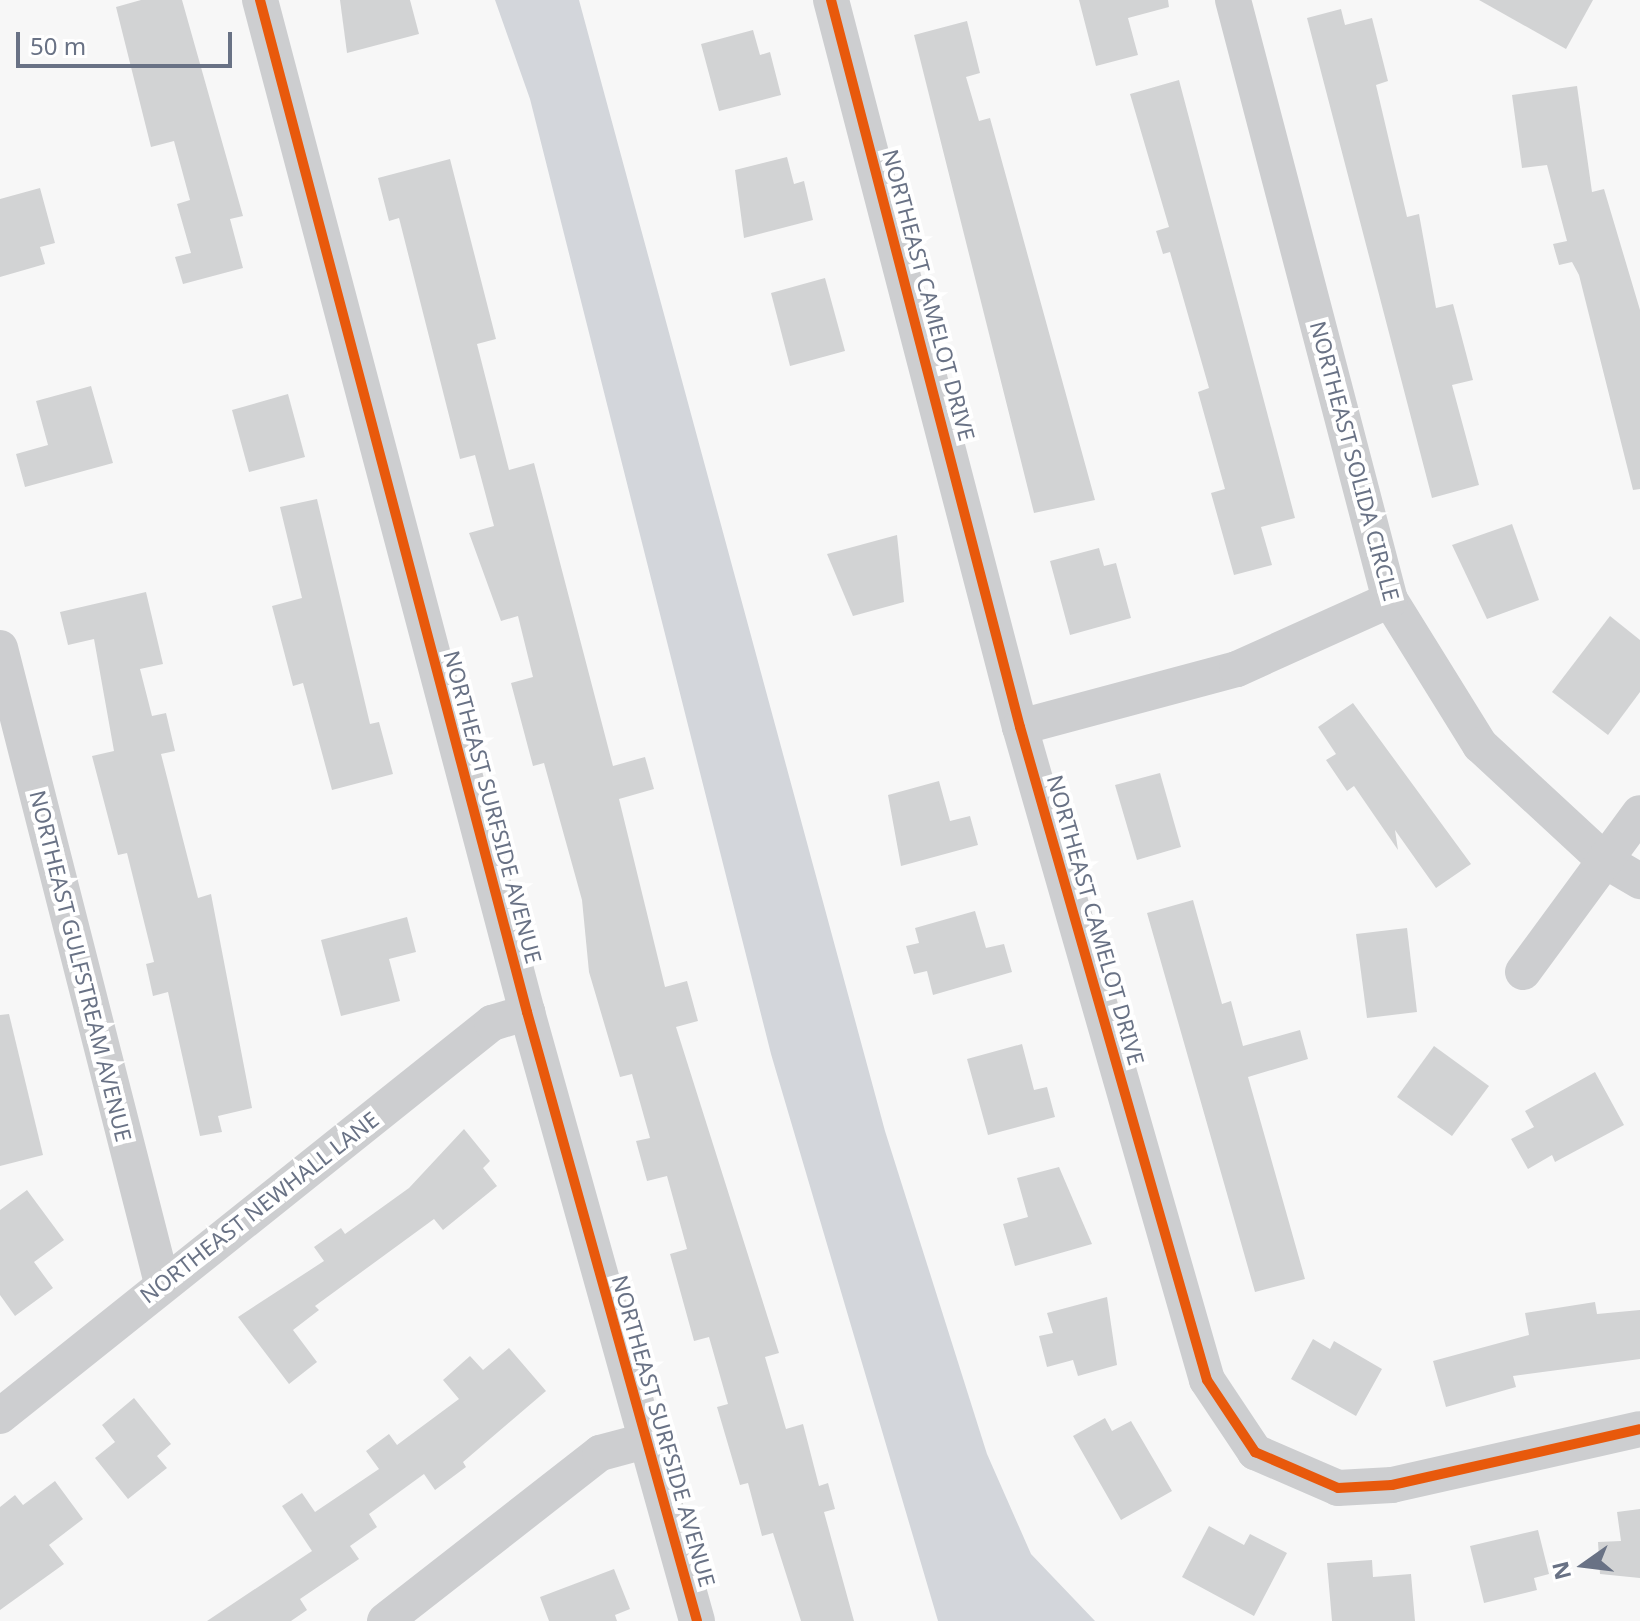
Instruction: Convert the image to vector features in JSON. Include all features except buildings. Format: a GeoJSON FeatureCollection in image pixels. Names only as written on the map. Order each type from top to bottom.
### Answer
{"type":"FeatureCollection","features":[{"type":"Feature","properties":{"kind":"street","name":"NORTHEAST SURFSIDE AVENUE"},"geometry":{"type":"LineString","coordinates":[[260,0],[527,1012],[697,1621]]}},
{"type":"Feature","properties":{"kind":"street","name":"NORTHEAST CAMELOT DRIVE"},"geometry":{"type":"LineString","coordinates":[[831,0],[1020,727],[1207,1380],[1255,1452],[1338,1488],[1392,1485],[1640,1429]]}},
{"type":"Feature","properties":{"kind":"street","name":"NORTHEAST SOLIDA CIRCLE"},"geometry":{"type":"LineString","coordinates":[[1233,0],[1390,600],[1480,745],[1604,860],[1640,881]]}},
{"type":"Feature","properties":{"kind":"street"},"geometry":{"type":"LineString","coordinates":[[1020,727],[1237,669],[1390,600]]}},
{"type":"Feature","properties":{"kind":"street","name":"NORTHEAST GULFSTREAM AVENUE"},"geometry":{"type":"LineString","coordinates":[[0,648],[162,1283]]}},
{"type":"Feature","properties":{"kind":"street"},"geometry":{"type":"LineString","coordinates":[[1523,972],[1640,813]]}},
{"type":"Feature","properties":{"kind":"street","name":"NORTHEAST NEWHALL LANE"},"geometry":{"type":"LineString","coordinates":[[0,1416],[162,1283],[492,1023],[527,1012]]}},
{"type":"Feature","properties":{"kind":"street"},"geometry":{"type":"LineString","coordinates":[[385,1621],[600,1453],[645,1441]]}},
{"type":"Feature","properties":{"kind":"shaded area"},"geometry":{"type":"Polygon","coordinates":[[[495,0],[579,0],[885,1131],[987,1454],[1031,1554],[1095,1621],[938,1621],[771,1054],[530,99],[495,0]]]}},
{"type":"Feature","properties":{"kind":"cycle path"},"geometry":{"type":"LineString","coordinates":[[260,0],[527,1012],[697,1621]]}},
{"type":"Feature","properties":{"kind":"cycle path"},"geometry":{"type":"LineString","coordinates":[[831,0],[1020,727],[1207,1380],[1255,1452],[1338,1488],[1392,1485],[1640,1429]]}}]}
